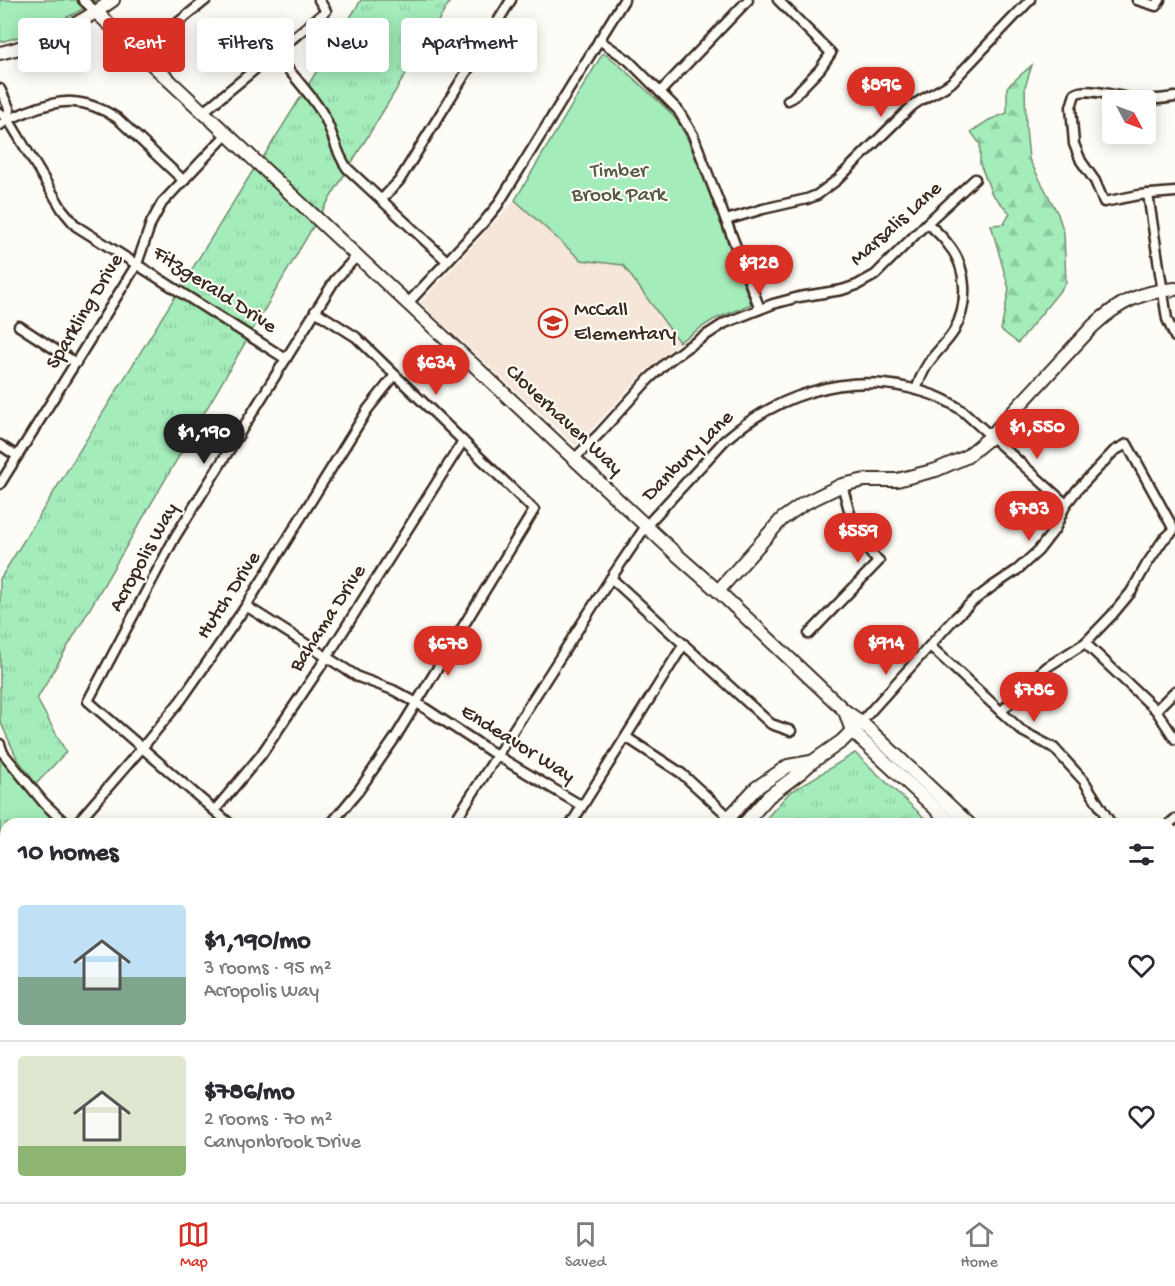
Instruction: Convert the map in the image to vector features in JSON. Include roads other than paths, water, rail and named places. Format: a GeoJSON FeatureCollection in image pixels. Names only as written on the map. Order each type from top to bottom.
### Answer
{"type":"FeatureCollection","features":[{"type":"Feature","properties":{"kind":"street"},"geometry":{"type":"LineString","coordinates":[[83,0],[96,12]]}},
{"type":"Feature","properties":{"kind":"street"},"geometry":{"type":"LineString","coordinates":[[0,53],[38,41],[96,12],[113,0]]}},
{"type":"Feature","properties":{"kind":"street"},"geometry":{"type":"LineString","coordinates":[[184,18],[206,0]]}},
{"type":"Feature","properties":{"kind":"street"},"geometry":{"type":"LineString","coordinates":[[294,38],[326,11],[319,0]]}},
{"type":"Feature","properties":{"kind":"street"},"geometry":{"type":"LineString","coordinates":[[382,200],[399,181],[512,0]]}},
{"type":"Feature","properties":{"kind":"street"},"geometry":{"type":"LineString","coordinates":[[408,303],[497,206],[624,0]]}},
{"type":"Feature","properties":{"kind":"street"},"geometry":{"type":"LineString","coordinates":[[660,92],[748,0]]}},
{"type":"Feature","properties":{"kind":"street"},"geometry":{"type":"LineString","coordinates":[[778,0],[831,53],[820,69],[788,100]]}},
{"type":"Feature","properties":{"kind":"street"},"geometry":{"type":"LineString","coordinates":[[726,220],[807,199],[827,188],[916,102],[952,82],[1030,0]]}},
{"type":"Feature","properties":{"kind":"street"},"geometry":{"type":"LineString","coordinates":[[1137,0],[1158,3]]}},
{"type":"Feature","properties":{"kind":"street","name":"Cloverhaven Way"},"geometry":{"type":"LineString","coordinates":[[96,12],[103,19]]}},
{"type":"Feature","properties":{"kind":"street"},"geometry":{"type":"LineString","coordinates":[[599,40],[628,60],[678,110],[693,135],[760,309]]}},
{"type":"Feature","properties":{"kind":"street","name":"Cloverhaven Way"},"geometry":{"type":"LineString","coordinates":[[160,72],[845,711],[856,727],[946,818]]}},
{"type":"Feature","properties":{"kind":"street"},"geometry":{"type":"LineString","coordinates":[[203,112],[253,72]]}},
{"type":"Feature","properties":{"kind":"street"},"geometry":{"type":"LineString","coordinates":[[290,72],[321,110],[347,168],[447,261]]}},
{"type":"Feature","properties":{"kind":"street","name":"Fitzgerald Drive"},"geometry":{"type":"LineString","coordinates":[[0,89],[9,108],[8,119]]}},
{"type":"Feature","properties":{"kind":"street"},"geometry":{"type":"LineString","coordinates":[[1175,97],[1137,99],[1086,90],[1075,94],[1071,106],[1074,144],[1104,202],[1175,192]]}},
{"type":"Feature","properties":{"kind":"street"},"geometry":{"type":"LineString","coordinates":[[0,124],[42,106],[63,101],[86,103],[117,118],[184,181]]}},
{"type":"Feature","properties":{"kind":"street","name":"Fitzgerald Drive"},"geometry":{"type":"LineString","coordinates":[[0,113],[8,119],[62,209],[76,226],[286,359]]}},
{"type":"Feature","properties":{"kind":"street","name":"Sparkling Drive"},"geometry":{"type":"LineString","coordinates":[[0,484],[137,264],[151,223],[162,203],[227,134]]}},
{"type":"Feature","properties":{"kind":"street","name":"Marsalis Lane"},"geometry":{"type":"LineString","coordinates":[[574,459],[648,380],[686,348],[726,323],[760,309],[799,297],[842,290],[867,281],[975,179]]}},
{"type":"Feature","properties":{"kind":"street"},"geometry":{"type":"LineString","coordinates":[[1148,194],[1169,290],[1167,319],[1175,337]]}},
{"type":"Feature","properties":{"kind":"street"},"geometry":{"type":"LineString","coordinates":[[916,390],[927,365],[954,331],[963,305],[964,283],[958,261],[947,243],[927,223]]}},
{"type":"Feature","properties":{"kind":"street","name":"Acropolis Way"},"geometry":{"type":"LineString","coordinates":[[142,748],[88,701],[175,537],[335,280],[357,256]]}},
{"type":"Feature","properties":{"kind":"street"},"geometry":{"type":"LineString","coordinates":[[718,591],[782,519],[803,504],[842,485],[865,480],[897,480],[936,470],[966,457],[990,437],[1093,326],[1110,311],[1128,300],[1145,294],[1169,290]]}},
{"type":"Feature","properties":{"kind":"street"},"geometry":{"type":"LineString","coordinates":[[315,311],[356,337],[534,510],[417,703],[359,790],[337,818]]}},
{"type":"Feature","properties":{"kind":"street"},"geometry":{"type":"LineString","coordinates":[[19,326],[76,363]]}},
{"type":"Feature","properties":{"kind":"street","name":"Hutch Drive"},"geometry":{"type":"LineString","coordinates":[[81,818],[181,700],[246,606],[368,409],[395,375]]}},
{"type":"Feature","properties":{"kind":"street","name":"Danbury Lane"},"geometry":{"type":"LineString","coordinates":[[457,818],[646,526],[724,440],[771,407],[790,398],[831,386],[863,383],[895,385],[930,393],[954,404],[964,412],[1066,504]]}},
{"type":"Feature","properties":{"kind":"street","name":"Bahama Drive"},"geometry":{"type":"LineString","coordinates":[[215,810],[261,755],[327,657],[463,441]]}},
{"type":"Feature","properties":{"kind":"street"},"geometry":{"type":"LineString","coordinates":[[749,818],[769,796],[842,741],[973,601],[1017,570],[1038,551],[1055,529],[1066,504],[1077,490],[1114,451],[1127,444],[1173,531],[1163,540],[1131,592],[1085,643],[1047,667],[1000,712]]}},
{"type":"Feature","properties":{"kind":"street"},"geometry":{"type":"LineString","coordinates":[[0,446],[17,456]]}},
{"type":"Feature","properties":{"kind":"street"},"geometry":{"type":"LineString","coordinates":[[809,634],[879,561],[856,535],[842,485]]}},
{"type":"Feature","properties":{"kind":"street"},"geometry":{"type":"LineString","coordinates":[[611,578],[771,724],[791,731]]}},
{"type":"Feature","properties":{"kind":"street","name":"Endeavor Way"},"geometry":{"type":"LineString","coordinates":[[246,606],[358,677],[393,690],[417,703],[496,755],[582,806]]}},
{"type":"Feature","properties":{"kind":"street"},"geometry":{"type":"LineString","coordinates":[[1085,643],[1156,710],[1175,739]]}},
{"type":"Feature","properties":{"kind":"street"},"geometry":{"type":"LineString","coordinates":[[575,818],[684,644]]}},
{"type":"Feature","properties":{"kind":"street"},"geometry":{"type":"LineString","coordinates":[[930,646],[1022,731],[1054,748],[1084,781],[1107,818]]}},
{"type":"Feature","properties":{"kind":"street"},"geometry":{"type":"LineString","coordinates":[[1156,710],[1175,691]]}},
{"type":"Feature","properties":{"kind":"street","name":"Cloverhaven Way"},"geometry":{"type":"LineString","coordinates":[[856,727],[962,818]]}},
{"type":"Feature","properties":{"kind":"street"},"geometry":{"type":"LineString","coordinates":[[626,737],[681,773],[727,818]]}},
{"type":"Feature","properties":{"kind":"street"},"geometry":{"type":"LineString","coordinates":[[0,744],[3,753],[44,803],[60,818]]}},
{"type":"Feature","properties":{"kind":"street"},"geometry":{"type":"LineString","coordinates":[[142,748],[224,818]]}},
{"type":"Feature","properties":{"kind":"street"},"geometry":{"type":"LineString","coordinates":[[732,818],[756,788],[788,766],[812,762]]}},
{"type":"Feature","properties":{"kind":"place","name":"McCall Elementary"},"geometry":{"type":"Point","coordinates":[553,323]}},
{"type":"Feature","properties":{"kind":"park label","name":"Timber Brook Park"},"geometry":{"type":"Point","coordinates":[619,184]}}]}
